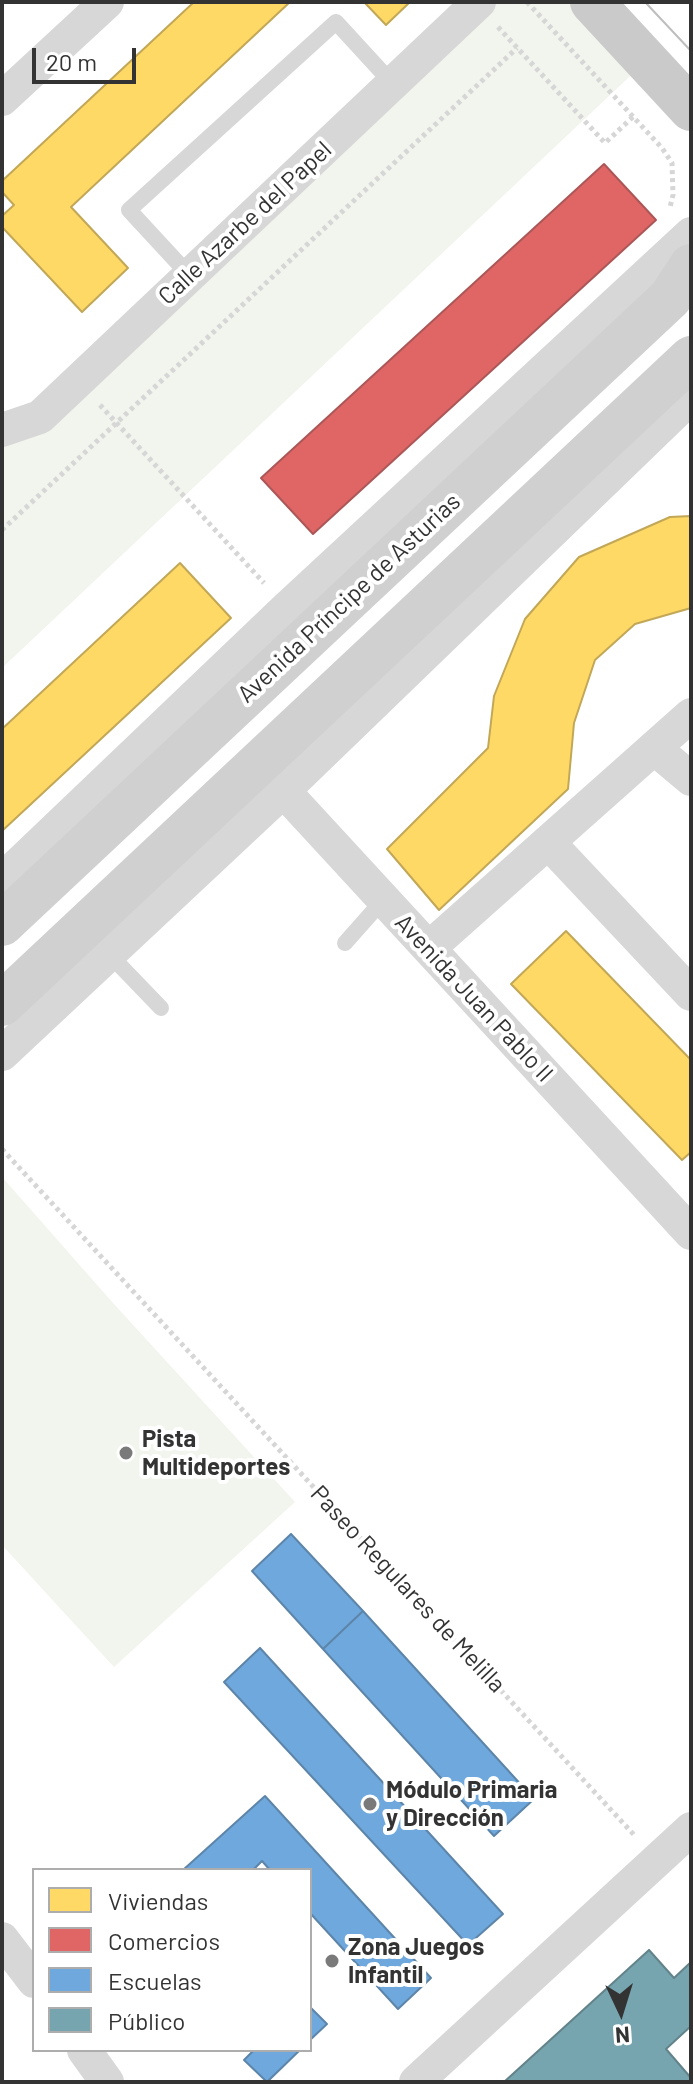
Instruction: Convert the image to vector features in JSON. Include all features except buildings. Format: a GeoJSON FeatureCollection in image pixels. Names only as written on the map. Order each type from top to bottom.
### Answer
{"type":"FeatureCollection","features":[{"type":"Feature","properties":{"kind":"main road"},"geometry":{"type":"LineString","coordinates":[[592,2],[691,109]]}},
{"type":"Feature","properties":{"kind":"main road","name":"Avenida Príncipe de Asturias"},"geometry":{"type":"LineString","coordinates":[[2,924],[670,298],[691,266]]}},
{"type":"Feature","properties":{"kind":"main road"},"geometry":{"type":"LineString","coordinates":[[2,1004],[271,777],[691,358]]}},
{"type":"Feature","properties":{"kind":"street"},"geometry":{"type":"LineString","coordinates":[[2,99],[107,2]]}},
{"type":"Feature","properties":{"kind":"street","name":"Calle Azarbe del Papel"},"geometry":{"type":"LineString","coordinates":[[2,430],[40,417],[477,3]]}},
{"type":"Feature","properties":{"kind":"street"},"geometry":{"type":"LineString","coordinates":[[2,880],[287,608],[691,234]]}},
{"type":"Feature","properties":{"kind":"street"},"geometry":{"type":"LineString","coordinates":[[2,1054],[109,954],[271,777],[691,397]]}},
{"type":"Feature","properties":{"kind":"street"},"geometry":{"type":"LineString","coordinates":[[429,948],[691,715]]}},
{"type":"Feature","properties":{"kind":"street"},"geometry":{"type":"LineString","coordinates":[[654,748],[691,779]]}},
{"type":"Feature","properties":{"kind":"street","name":"Avenida Juan Pablo II"},"geometry":{"type":"LineString","coordinates":[[271,777],[429,948],[685,1215]]}},
{"type":"Feature","properties":{"kind":"street"},"geometry":{"type":"LineString","coordinates":[[548,842],[691,994]]}},
{"type":"Feature","properties":{"kind":"street"},"geometry":{"type":"LineString","coordinates":[[416,2082],[691,1829]]}},
{"type":"Feature","properties":{"kind":"street"},"geometry":{"type":"LineString","coordinates":[[2,1939],[20,1973]]}},
{"type":"Feature","properties":{"kind":"street"},"geometry":{"type":"LineString","coordinates":[[85,2052],[107,2082]]}},
{"type":"Feature","properties":{"kind":"lane"},"geometry":{"type":"LineString","coordinates":[[190,276],[129,210],[336,22],[392,83]]}},
{"type":"Feature","properties":{"kind":"lane"},"geometry":{"type":"LineString","coordinates":[[345,943],[384,899]]}},
{"type":"Feature","properties":{"kind":"lane"},"geometry":{"type":"LineString","coordinates":[[109,954],[161,1008]]}},
{"type":"Feature","properties":{"kind":"path"},"geometry":{"type":"LineString","coordinates":[[477,3],[605,143],[633,116],[527,2]]}},
{"type":"Feature","properties":{"kind":"path"},"geometry":{"type":"LineString","coordinates":[[2,530],[517,48]]}},
{"type":"Feature","properties":{"kind":"path"},"geometry":{"type":"LineString","coordinates":[[78,381],[287,608]]}},
{"type":"Feature","properties":{"kind":"path","name":"Paseo Regulares de Melilla"},"geometry":{"type":"LineString","coordinates":[[2,1149],[657,1860]]}},
{"type":"Feature","properties":{"kind":"shaded area"},"geometry":{"type":"Polygon","coordinates":[[[479,2],[590,2],[644,63],[2,668],[2,430],[479,2]]]}},
{"type":"Feature","properties":{"kind":"shaded area","name":"Pista Multideportes"},"geometry":{"type":"Polygon","coordinates":[[[2,1177],[295,1502],[114,1667],[2,1545],[2,1177]]]}},
{"type":"Feature","properties":{"kind":"tram line"},"geometry":{"type":"LineString","coordinates":[[645,2],[691,51]]}},
{"type":"Feature","properties":{"kind":"place","name":"Pista Multideportes"},"geometry":{"type":"Point","coordinates":[126,1453]}},
{"type":"Feature","properties":{"kind":"place","name":"Módulo Primaria y Dirección"},"geometry":{"type":"Point","coordinates":[370,1804]}},
{"type":"Feature","properties":{"kind":"place","name":"Zona Juegos Infantil"},"geometry":{"type":"Point","coordinates":[332,1961]}}]}
